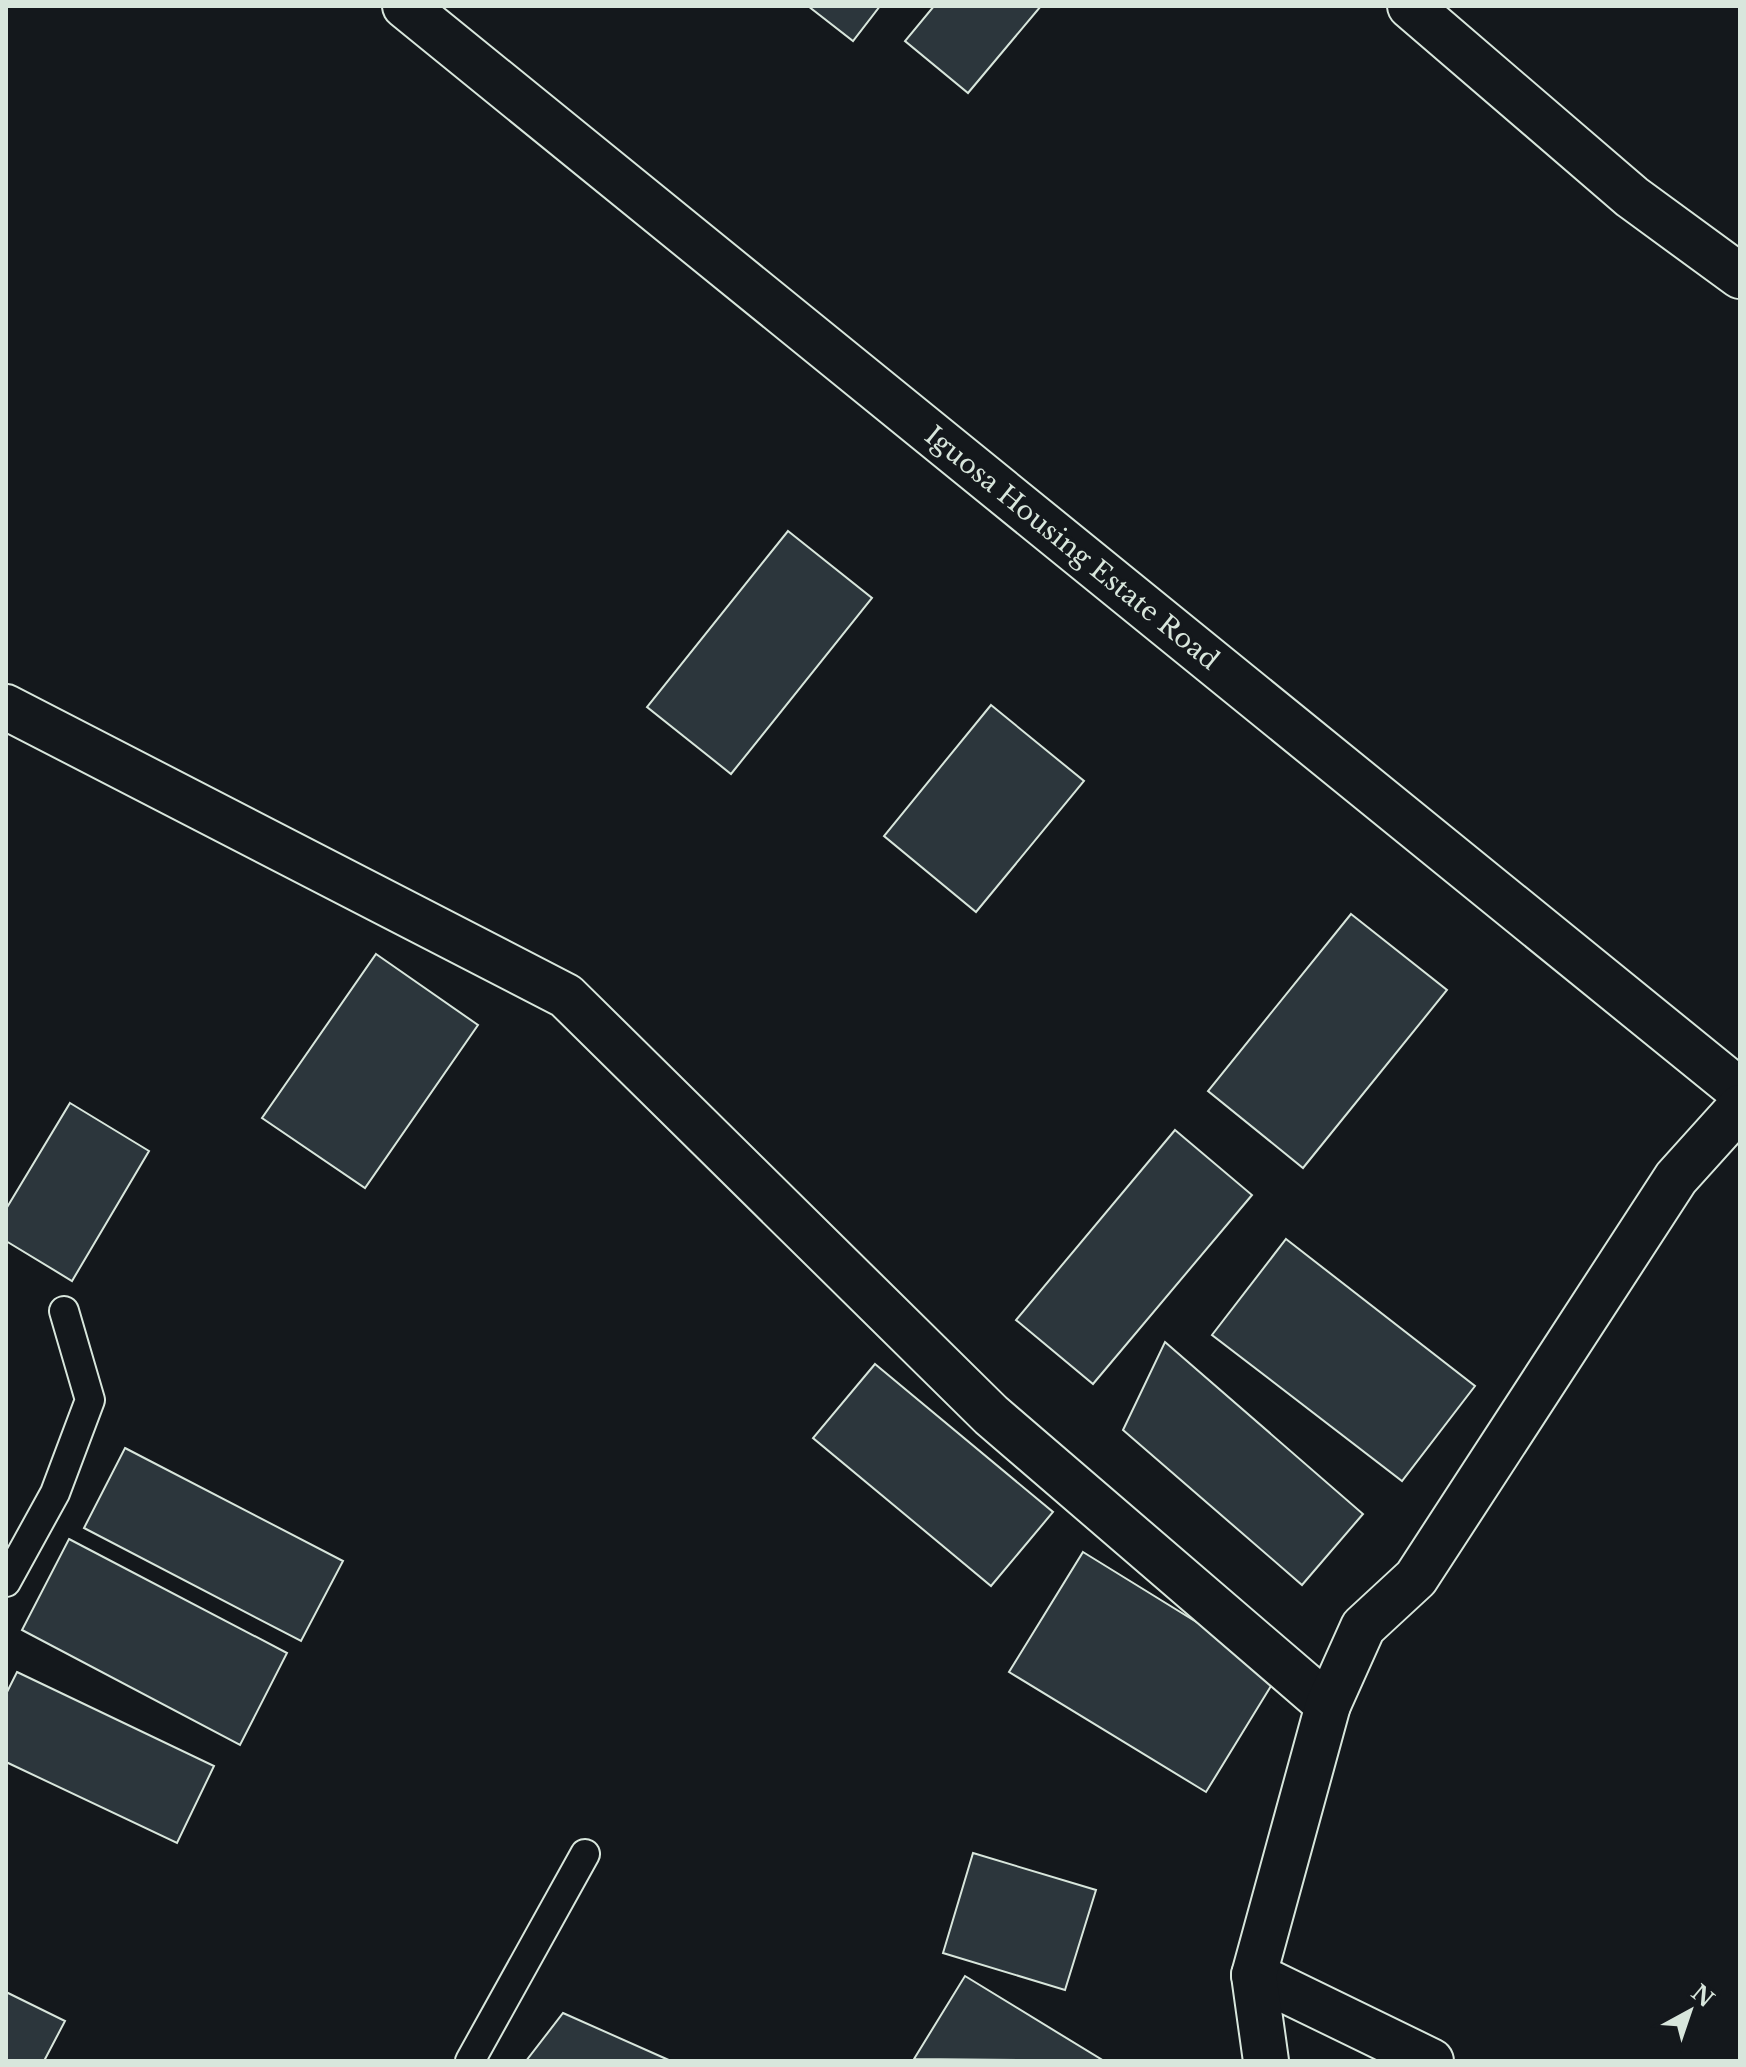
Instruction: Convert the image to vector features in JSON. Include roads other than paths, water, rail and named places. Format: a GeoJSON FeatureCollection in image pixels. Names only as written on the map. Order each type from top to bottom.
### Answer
{"type":"FeatureCollection","features":[{"type":"Feature","properties":{"kind":"street","name":"Iguosa Housing Estate Road"},"geometry":{"type":"LineString","coordinates":[[405,6],[1740,1091]]}},
{"type":"Feature","properties":{"kind":"street"},"geometry":{"type":"LineString","coordinates":[[1410,6],[1632,197],[1740,276]]}},
{"type":"Feature","properties":{"kind":"street"},"geometry":{"type":"LineString","coordinates":[[6,707],[566,996],[991,1415],[1328,1705]]}},
{"type":"Feature","properties":{"kind":"street"},"geometry":{"type":"LineString","coordinates":[[1266,2061],[1254,1975],[1328,1705],[1363,1627],[1416,1578],[1676,1178],[1740,1107]]}},
{"type":"Feature","properties":{"kind":"street"},"geometry":{"type":"LineString","coordinates":[[1254,1975],[1431,2061]]}},
{"type":"Feature","properties":{"kind":"lane"},"geometry":{"type":"LineString","coordinates":[[6,1582],[55,1493],[90,1400],[64,1311]]}},
{"type":"Feature","properties":{"kind":"lane"},"geometry":{"type":"LineString","coordinates":[[470,2061],[585,1854]]}}]}
